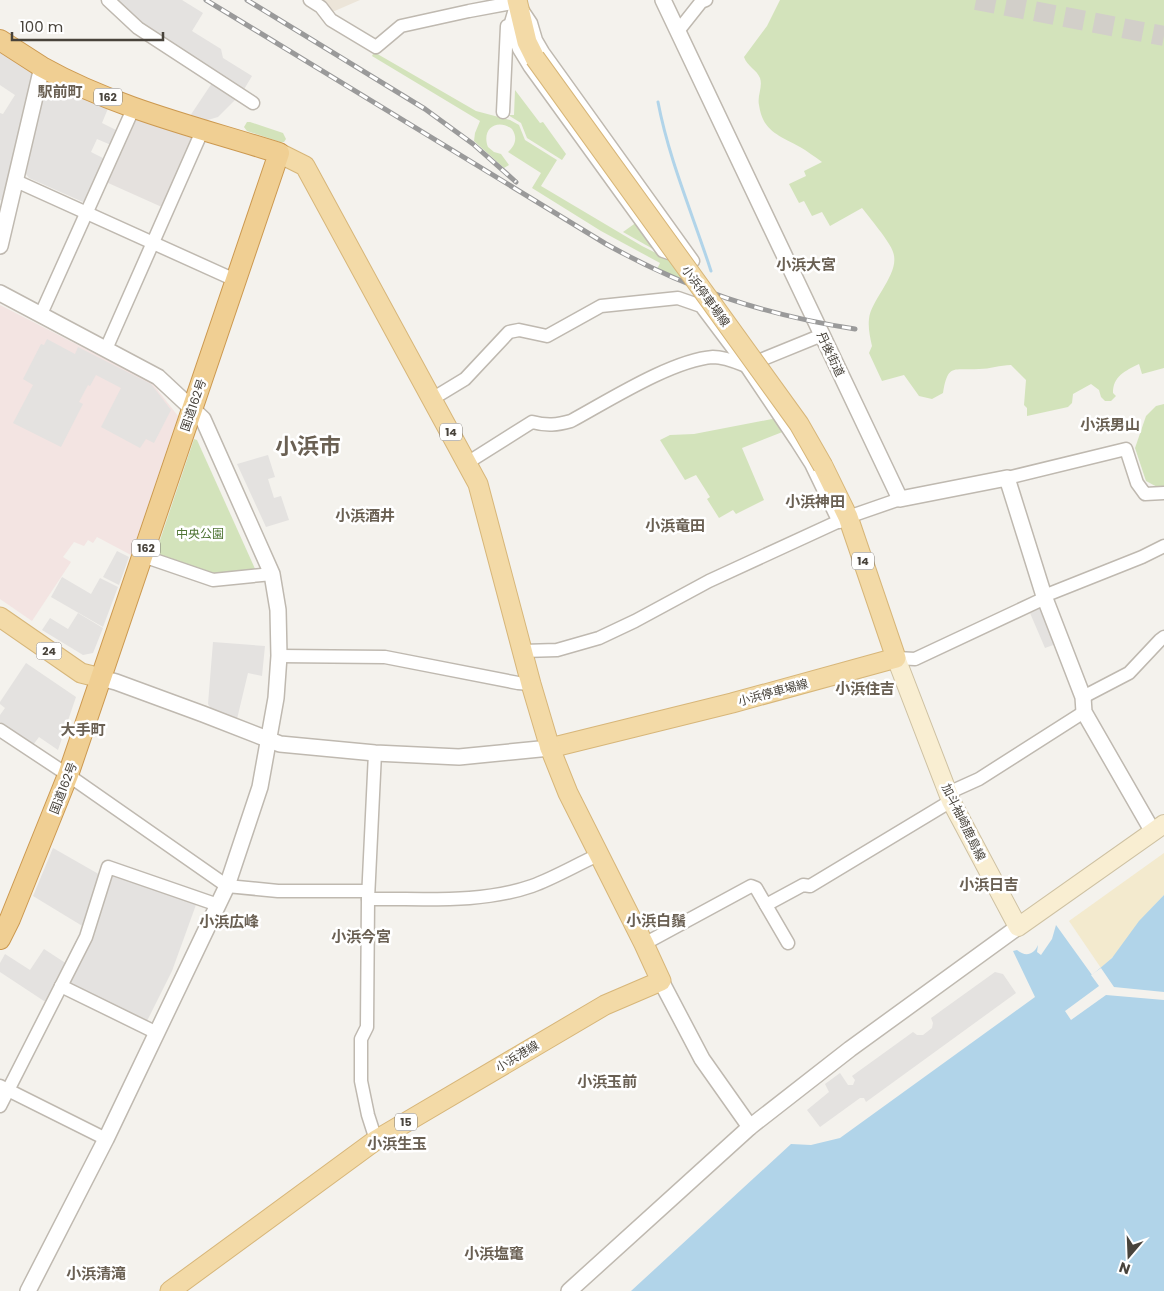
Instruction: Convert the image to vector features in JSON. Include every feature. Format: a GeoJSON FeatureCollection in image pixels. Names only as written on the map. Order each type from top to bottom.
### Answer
{"type":"FeatureCollection","features":[{"type":"Feature","properties":{"kind":"highway","name":"162"},"geometry":{"type":"LineString","coordinates":[[0,40],[42,67],[134,107],[279,153]]}},
{"type":"Feature","properties":{"kind":"highway","name":"国道162号"},"geometry":{"type":"LineString","coordinates":[[2,930],[68,775],[279,153]]}},
{"type":"Feature","properties":{"kind":"main road","name":"小浜停車場線"},"geometry":{"type":"LineString","coordinates":[[517,1],[527,42],[535,58],[798,424],[823,466],[896,658],[732,703],[550,748]]}},
{"type":"Feature","properties":{"kind":"main road","name":"14"},"geometry":{"type":"LineString","coordinates":[[279,153],[305,166],[478,484],[550,748]]}},
{"type":"Feature","properties":{"kind":"main road","name":"24"},"geometry":{"type":"LineString","coordinates":[[0,617],[81,673],[101,678]]}},
{"type":"Feature","properties":{"kind":"main road","name":"加斗袖崎鹿島線"},"geometry":{"type":"LineString","coordinates":[[896,658],[949,797],[1018,927]]}},
{"type":"Feature","properties":{"kind":"main road"},"geometry":{"type":"LineString","coordinates":[[550,748],[568,793],[598,856],[661,981]]}},
{"type":"Feature","properties":{"kind":"main road"},"geometry":{"type":"LineString","coordinates":[[1018,927],[1158,828]]}},
{"type":"Feature","properties":{"kind":"main road","name":"小浜港線"},"geometry":{"type":"LineString","coordinates":[[170,1291],[376,1140],[604,1005],[661,981]]}},
{"type":"Feature","properties":{"kind":"street"},"geometry":{"type":"LineString","coordinates":[[108,0],[138,28],[253,103]]}},
{"type":"Feature","properties":{"kind":"street"},"geometry":{"type":"LineString","coordinates":[[310,0],[321,7],[331,20],[376,47],[401,26],[517,1]]}},
{"type":"Feature","properties":{"kind":"street","name":"丹後街道"},"geometry":{"type":"LineString","coordinates":[[663,0],[900,499]]}},
{"type":"Feature","properties":{"kind":"street"},"geometry":{"type":"LineString","coordinates":[[678,31],[701,2],[706,0]]}},
{"type":"Feature","properties":{"kind":"street"},"geometry":{"type":"LineString","coordinates":[[517,1],[531,23],[536,40],[543,52],[693,262],[663,251],[527,63],[510,26],[517,1]]}},
{"type":"Feature","properties":{"kind":"street"},"geometry":{"type":"LineString","coordinates":[[503,112],[506,28],[517,1]]}},
{"type":"Feature","properties":{"kind":"street"},"geometry":{"type":"LineString","coordinates":[[0,246],[42,67]]}},
{"type":"Feature","properties":{"kind":"street"},"geometry":{"type":"LineString","coordinates":[[41,314],[134,107]]}},
{"type":"Feature","properties":{"kind":"street"},"geometry":{"type":"LineString","coordinates":[[106,349],[203,129]]}},
{"type":"Feature","properties":{"kind":"street"},"geometry":{"type":"LineString","coordinates":[[16,181],[235,280]]}},
{"type":"Feature","properties":{"kind":"street"},"geometry":{"type":"LineString","coordinates":[[0,293],[158,377],[203,418],[272,574],[278,610],[279,656],[276,698],[260,787],[227,886],[106,1139],[28,1291]]}},
{"type":"Feature","properties":{"kind":"street"},"geometry":{"type":"LineString","coordinates":[[432,398],[465,379],[509,332],[519,330],[548,336],[601,306],[678,298],[701,306],[746,366],[798,442],[844,520]]}},
{"type":"Feature","properties":{"kind":"street"},"geometry":{"type":"LineString","coordinates":[[467,463],[532,422],[551,425],[571,421],[675,367],[714,357],[732,360],[746,366],[822,336]]}},
{"type":"Feature","properties":{"kind":"street"},"geometry":{"type":"LineString","coordinates":[[523,651],[557,650],[599,638],[709,581],[844,520],[900,499],[1007,478],[1126,449],[1137,483],[1146,494],[1164,493]]}},
{"type":"Feature","properties":{"kind":"street"},"geometry":{"type":"LineString","coordinates":[[1007,478],[1044,597],[1084,704],[1158,828]]}},
{"type":"Feature","properties":{"kind":"street"},"geometry":{"type":"LineString","coordinates":[[896,658],[915,659],[1044,597],[1142,557],[1164,546]]}},
{"type":"Feature","properties":{"kind":"street"},"geometry":{"type":"LineString","coordinates":[[143,556],[213,580],[272,574]]}},
{"type":"Feature","properties":{"kind":"street"},"geometry":{"type":"LineString","coordinates":[[766,905],[803,885],[810,886],[979,779],[1128,673],[1164,637]]}},
{"type":"Feature","properties":{"kind":"street"},"geometry":{"type":"LineString","coordinates":[[279,656],[385,657],[531,684]]}},
{"type":"Feature","properties":{"kind":"street"},"geometry":{"type":"LineString","coordinates":[[101,678],[269,738],[280,744],[375,753],[459,757],[550,748]]}},
{"type":"Feature","properties":{"kind":"street"},"geometry":{"type":"LineString","coordinates":[[0,730],[227,886],[278,891],[368,895],[458,898],[492,896],[532,886],[598,856]]}},
{"type":"Feature","properties":{"kind":"street"},"geometry":{"type":"LineString","coordinates":[[375,753],[368,895],[367,1027],[361,1039],[361,1081],[368,1115],[376,1140]]}},
{"type":"Feature","properties":{"kind":"street"},"geometry":{"type":"LineString","coordinates":[[0,1106],[4,1088],[86,937],[108,867],[218,905]]}},
{"type":"Feature","properties":{"kind":"street"},"geometry":{"type":"LineString","coordinates":[[644,944],[751,886],[756,888],[788,943]]}},
{"type":"Feature","properties":{"kind":"street"},"geometry":{"type":"LineString","coordinates":[[570,1291],[750,1127],[850,1049],[1018,927]]}},
{"type":"Feature","properties":{"kind":"street"},"geometry":{"type":"LineString","coordinates":[[661,981],[702,1059],[750,1127]]}},
{"type":"Feature","properties":{"kind":"street"},"geometry":{"type":"LineString","coordinates":[[61,986],[157,1033]]}},
{"type":"Feature","properties":{"kind":"street"},"geometry":{"type":"LineString","coordinates":[[4,1088],[106,1139]]}},
{"type":"Feature","properties":{"kind":"shaded area"},"geometry":{"type":"Polygon","coordinates":[[[114,0],[182,0],[203,13],[192,31],[221,49],[223,58],[252,76],[243,91],[141,25],[114,0]]]}},
{"type":"Feature","properties":{"kind":"shaded area"},"geometry":{"type":"Polygon","coordinates":[[[316,0],[360,0],[330,13],[316,0]]]}},
{"type":"Feature","properties":{"kind":"shaded area"},"geometry":{"type":"Polygon","coordinates":[[[0,51],[33,72],[3,201],[0,200],[0,113],[3,114],[15,95],[0,85],[0,51]]]}},
{"type":"Feature","properties":{"kind":"shaded area"},"geometry":{"type":"Polygon","coordinates":[[[46,79],[109,106],[102,123],[118,131],[111,145],[97,139],[91,152],[105,159],[87,199],[83,202],[29,178],[26,174],[46,79]]]}},
{"type":"Feature","properties":{"kind":"shaded area"},"geometry":{"type":"Polygon","coordinates":[[[212,83],[236,99],[218,117],[204,121],[190,116],[212,83]]]}},
{"type":"Feature","properties":{"kind":"shaded area"},"geometry":{"type":"Polygon","coordinates":[[[135,118],[195,137],[164,208],[106,182],[135,118]]]}},
{"type":"Feature","properties":{"kind":"shaded area"},"geometry":{"type":"Polygon","coordinates":[[[0,305],[152,383],[178,416],[131,555],[97,537],[93,543],[88,540],[84,546],[74,542],[63,557],[71,562],[32,621],[0,599],[0,305]]]}},
{"type":"Feature","properties":{"kind":"shaded area"},"geometry":{"type":"Polygon","coordinates":[[[47,339],[75,354],[78,347],[151,384],[171,410],[154,443],[146,439],[140,448],[101,427],[121,388],[96,375],[79,402],[83,404],[61,447],[13,423],[33,385],[23,379],[41,344],[44,345],[47,339]]]}},
{"type":"Feature","properties":{"kind":"shaded area"},"geometry":{"type":"Polygon","coordinates":[[[268,455],[275,477],[268,479],[274,498],[281,496],[289,520],[266,527],[237,464],[268,455]]]}},
{"type":"Feature","properties":{"kind":"shaded area"},"geometry":{"type":"Polygon","coordinates":[[[117,551],[129,557],[119,585],[103,577],[117,551]]]}},
{"type":"Feature","properties":{"kind":"shaded area"},"geometry":{"type":"Polygon","coordinates":[[[62,577],[91,594],[100,578],[118,587],[103,627],[51,597],[62,577]]]}},
{"type":"Feature","properties":{"kind":"shaded area"},"geometry":{"type":"Polygon","coordinates":[[[1041,608],[1056,644],[1045,648],[1030,613],[1041,608]]]}},
{"type":"Feature","properties":{"kind":"shaded area"},"geometry":{"type":"Polygon","coordinates":[[[78,613],[103,628],[93,653],[83,655],[42,630],[50,618],[68,629],[78,613]]]}},
{"type":"Feature","properties":{"kind":"shaded area"},"geometry":{"type":"Polygon","coordinates":[[[213,642],[265,646],[262,676],[248,673],[237,719],[211,709],[208,704],[213,642]]]}},
{"type":"Feature","properties":{"kind":"shaded area"},"geometry":{"type":"Polygon","coordinates":[[[26,663],[76,697],[58,750],[39,737],[33,745],[0,722],[0,715],[5,708],[0,702],[26,663]]]}},
{"type":"Feature","properties":{"kind":"shaded area"},"geometry":{"type":"Polygon","coordinates":[[[53,848],[102,876],[84,927],[33,896],[53,848]]]}},
{"type":"Feature","properties":{"kind":"shaded area"},"geometry":{"type":"Polygon","coordinates":[[[112,875],[118,875],[197,902],[172,971],[146,1023],[71,987],[69,980],[112,875]]]}},
{"type":"Feature","properties":{"kind":"shaded area"},"geometry":{"type":"Polygon","coordinates":[[[44,949],[67,964],[47,1003],[0,972],[0,963],[5,954],[30,970],[44,949]]]}},
{"type":"Feature","properties":{"kind":"shaded area"},"geometry":{"type":"Polygon","coordinates":[[[995,972],[1003,974],[1016,993],[866,1102],[864,1098],[860,1098],[820,1127],[807,1110],[829,1092],[825,1084],[840,1073],[848,1085],[853,1085],[855,1080],[852,1076],[913,1032],[917,1035],[923,1035],[932,1028],[931,1018],[995,972]]]}},
{"type":"Feature","properties":{"kind":"green space"},"geometry":{"type":"Polygon","coordinates":[[[780,0],[1164,0],[1164,368],[1142,374],[1139,364],[1125,372],[1115,382],[1113,393],[1116,396],[1111,401],[1105,401],[1101,397],[1099,390],[1091,384],[1073,394],[1072,403],[1068,407],[1027,416],[1027,408],[1024,405],[1026,380],[1011,365],[983,369],[954,370],[947,376],[943,393],[932,399],[919,396],[904,375],[882,381],[869,353],[872,346],[869,319],[871,311],[893,269],[893,252],[884,236],[862,208],[830,226],[822,212],[812,216],[804,201],[799,203],[789,184],[806,176],[804,171],[822,162],[779,136],[768,127],[761,114],[759,105],[760,78],[744,57],[767,26],[780,0]]]}},
{"type":"Feature","properties":{"kind":"green space"},"geometry":{"type":"Polygon","coordinates":[[[374,52],[476,111],[510,120],[519,125],[525,140],[557,160],[541,186],[642,246],[668,259],[683,280],[657,269],[660,263],[601,231],[532,188],[541,173],[508,152],[515,142],[512,129],[496,125],[489,130],[487,135],[488,147],[494,152],[501,154],[509,165],[504,168],[474,141],[480,121],[372,56],[374,52]]]}},
{"type":"Feature","properties":{"kind":"green space"},"geometry":{"type":"Polygon","coordinates":[[[515,90],[540,123],[543,122],[566,154],[562,160],[527,138],[521,123],[508,115],[514,115],[515,90]]]}},
{"type":"Feature","properties":{"kind":"green space"},"geometry":{"type":"Polygon","coordinates":[[[247,122],[283,133],[286,139],[284,142],[280,142],[247,131],[244,127],[247,122]]]}},
{"type":"Feature","properties":{"kind":"green space"},"geometry":{"type":"Polygon","coordinates":[[[637,222],[660,253],[623,232],[637,222]]]}},
{"type":"Feature","properties":{"kind":"green space"},"geometry":{"type":"Polygon","coordinates":[[[1164,404],[1164,488],[1161,489],[1146,481],[1135,448],[1146,416],[1156,406],[1164,404]]]}},
{"type":"Feature","properties":{"kind":"green space"},"geometry":{"type":"Polygon","coordinates":[[[777,418],[785,431],[742,448],[764,500],[736,514],[733,510],[719,518],[707,499],[710,497],[696,475],[685,480],[660,440],[670,435],[694,434],[777,418]]]}},
{"type":"Feature","properties":{"kind":"green space","name":"中央公園"},"geometry":{"type":"Polygon","coordinates":[[[194,439],[197,440],[256,571],[217,575],[158,557],[156,552],[194,439]]]}},
{"type":"Feature","properties":{"kind":"sand"},"geometry":{"type":"Polygon","coordinates":[[[1164,853],[1164,895],[1149,911],[1118,952],[1101,968],[1069,921],[1164,853]]]}},
{"type":"Feature","properties":{"kind":"water"},"geometry":{"type":"Polygon","coordinates":[[[1164,895],[1164,1291],[631,1291],[791,1144],[811,1145],[840,1138],[1035,997],[1013,951],[1017,950],[1023,954],[1029,954],[1038,945],[1037,952],[1041,955],[1052,939],[1056,925],[1092,975],[1112,958],[1139,921],[1164,895]]]}},
{"type":"Feature","properties":{"kind":"pier"},"geometry":{"type":"Polygon","coordinates":[[[1101,968],[1114,987],[1164,992],[1164,1000],[1106,995],[1071,1020],[1065,1011],[1099,986],[1091,975],[1101,968]]]}},
{"type":"Feature","properties":{"kind":"waterway"},"geometry":{"type":"LineString","coordinates":[[658,102],[668,145],[711,271]]}},
{"type":"Feature","properties":{"kind":"tunnel"},"geometry":{"type":"LineString","coordinates":[[976,0],[1164,36]]}},
{"type":"Feature","properties":{"kind":"railway"},"geometry":{"type":"LineString","coordinates":[[206,0],[606,244],[636,260],[696,287],[758,308],[855,329]]}},
{"type":"Feature","properties":{"kind":"railway"},"geometry":{"type":"LineString","coordinates":[[247,0],[425,109],[473,144],[516,182]]}},
{"type":"Feature","properties":{"kind":"district","name":"駅前町"},"geometry":{"type":"Point","coordinates":[60,91]}},
{"type":"Feature","properties":{"kind":"district","name":"小浜大宮"},"geometry":{"type":"Point","coordinates":[806,264]}},
{"type":"Feature","properties":{"kind":"district","name":"小浜男山"},"geometry":{"type":"Point","coordinates":[1110,424]}},
{"type":"Feature","properties":{"kind":"district","name":"小浜市"},"geometry":{"type":"Point","coordinates":[308,446]}},
{"type":"Feature","properties":{"kind":"district","name":"小浜神田"},"geometry":{"type":"Point","coordinates":[815,501]}},
{"type":"Feature","properties":{"kind":"district","name":"小浜酒井"},"geometry":{"type":"Point","coordinates":[365,515]}},
{"type":"Feature","properties":{"kind":"district","name":"小浜竜田"},"geometry":{"type":"Point","coordinates":[675,525]}},
{"type":"Feature","properties":{"kind":"district","name":"小浜住吉"},"geometry":{"type":"Point","coordinates":[865,688]}},
{"type":"Feature","properties":{"kind":"district","name":"大手町"},"geometry":{"type":"Point","coordinates":[83,729]}},
{"type":"Feature","properties":{"kind":"district","name":"小浜日吉"},"geometry":{"type":"Point","coordinates":[989,884]}},
{"type":"Feature","properties":{"kind":"district","name":"小浜白鬚"},"geometry":{"type":"Point","coordinates":[656,920]}},
{"type":"Feature","properties":{"kind":"district","name":"小浜広峰"},"geometry":{"type":"Point","coordinates":[229,921]}},
{"type":"Feature","properties":{"kind":"district","name":"小浜今宮"},"geometry":{"type":"Point","coordinates":[361,936]}},
{"type":"Feature","properties":{"kind":"district","name":"小浜玉前"},"geometry":{"type":"Point","coordinates":[607,1081]}},
{"type":"Feature","properties":{"kind":"district","name":"小浜生玉"},"geometry":{"type":"Point","coordinates":[397,1143]}},
{"type":"Feature","properties":{"kind":"district","name":"小浜塩竃"},"geometry":{"type":"Point","coordinates":[494,1253]}},
{"type":"Feature","properties":{"kind":"district","name":"小浜清滝"},"geometry":{"type":"Point","coordinates":[96,1273]}}]}
